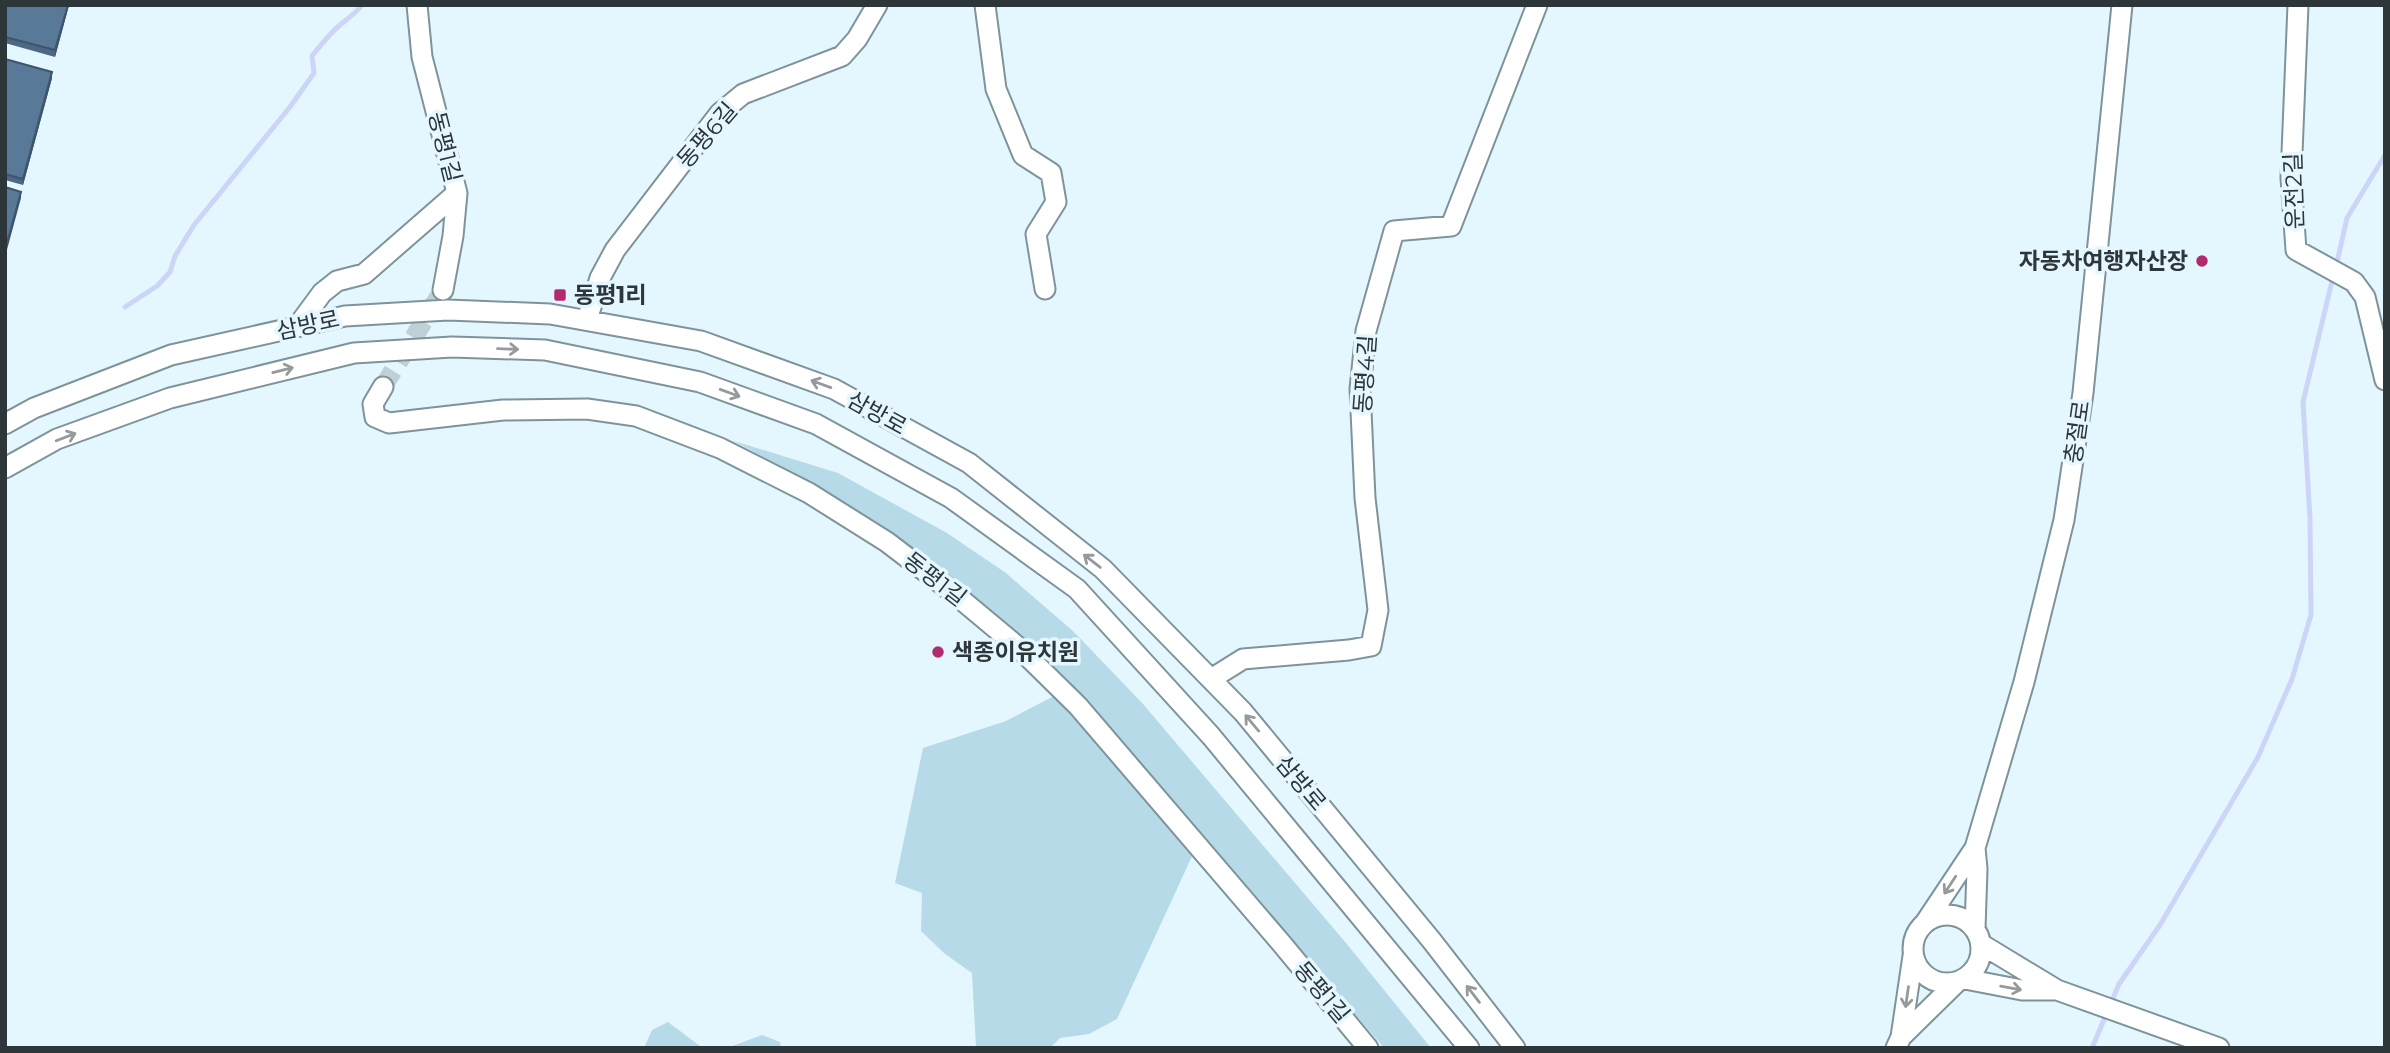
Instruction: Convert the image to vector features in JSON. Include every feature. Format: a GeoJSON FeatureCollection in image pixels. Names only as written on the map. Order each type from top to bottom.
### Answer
{"type":"FeatureCollection","features":[{"type":"Feature","properties":{"kind":"street","name":"동평1길"},"geometry":{"type":"LineString","coordinates":[[416,5],[422,58],[457,193],[453,236],[443,290]]}},
{"type":"Feature","properties":{"kind":"street","name":"동평6길"},"geometry":{"type":"LineString","coordinates":[[587,320],[600,278],[615,250],[720,113],[743,94],[842,55],[857,39],[877,5]]}},
{"type":"Feature","properties":{"kind":"street"},"geometry":{"type":"LineString","coordinates":[[985,5],[996,89],[1023,155],[1051,173],[1056,202],[1036,234],[1045,289]]}},
{"type":"Feature","properties":{"kind":"street","name":"동평4길"},"geometry":{"type":"LineString","coordinates":[[1211,679],[1243,659],[1371,646],[1378,610],[1365,498],[1360,389],[1366,331],[1394,231],[1451,226],[1537,5]]}},
{"type":"Feature","properties":{"kind":"street","name":"충절로"},"geometry":{"type":"LineString","coordinates":[[1925,923],[1975,848],[2024,681],[2064,520],[2083,393],[2122,5]]}},
{"type":"Feature","properties":{"kind":"street","name":"운전2길"},"geometry":{"type":"LineString","coordinates":[[2298,5],[2291,178],[2296,250],[2354,282],[2365,298],[2385,380]]}},
{"type":"Feature","properties":{"kind":"street"},"geometry":{"type":"LineString","coordinates":[[297,327],[329,287],[337,281],[364,274],[457,193]]}},
{"type":"Feature","properties":{"kind":"street","name":"삼방로"},"geometry":{"type":"LineString","coordinates":[[5,424],[34,408],[170,355],[345,316],[448,310],[550,314],[701,341],[834,389],[969,463],[1102,569],[1243,712],[1432,941],[1516,1048]]}},
{"type":"Feature","properties":{"kind":"street","name":"삼방로"},"geometry":{"type":"LineString","coordinates":[[5,468],[57,439],[170,398],[354,353],[424,349],[545,350],[700,382],[816,424],[951,498],[1077,589],[1211,736],[1469,1048]]}},
{"type":"Feature","properties":{"kind":"street","name":"동평1길"},"geometry":{"type":"LineString","coordinates":[[383,387],[373,404],[375,417],[389,423],[503,410],[587,409],[636,416],[720,449],[798,487],[887,542],[1018,647],[1078,706],[1368,1048]]}},
{"type":"Feature","properties":{"kind":"street","name":"충절로"},"geometry":{"type":"LineString","coordinates":[[1975,848],[1978,937]]}},
{"type":"Feature","properties":{"kind":"street"},"geometry":{"type":"LineString","coordinates":[[1898,1042],[1915,938],[1925,923],[1933,918],[1952,915],[1961,918],[1978,937],[2057,990],[2219,1048]]}},
{"type":"Feature","properties":{"kind":"street"},"geometry":{"type":"LineString","coordinates":[[1898,1042],[1978,965],[1981,957],[1978,937]]}},
{"type":"Feature","properties":{"kind":"street"},"geometry":{"type":"LineString","coordinates":[[1913,956],[1922,973],[1929,979],[1947,984],[1961,981],[2022,990],[2057,990]]}},
{"type":"Feature","properties":{"kind":"shaded area"},"geometry":{"type":"Polygon","coordinates":[[[734,441],[838,473],[947,533],[1006,573],[1074,632],[1143,704],[1346,943],[1431,1048],[1384,1048],[1120,740],[1032,647],[875,522],[794,473],[734,441]]]}},
{"type":"Feature","properties":{"kind":"shaded area"},"geometry":{"type":"Polygon","coordinates":[[[1054,696],[1113,756],[1194,852],[1117,1019],[1089,1034],[1060,1038],[1050,1048],[976,1048],[972,973],[945,954],[921,931],[922,893],[895,883],[923,748],[1006,721],[1054,696]]]}},
{"type":"Feature","properties":{"kind":"shaded area"},"geometry":{"type":"Polygon","coordinates":[[[668,1022],[700,1046],[711,1048],[644,1048],[652,1030],[668,1022]]]}},
{"type":"Feature","properties":{"kind":"shaded area"},"geometry":{"type":"Polygon","coordinates":[[[762,1035],[780,1042],[781,1048],[727,1048],[762,1035]]]}},
{"type":"Feature","properties":{"kind":"building"},"geometry":{"type":"Polygon","coordinates":[[[5,5],[68,5],[55,50],[5,37],[5,5]]]}},
{"type":"Feature","properties":{"kind":"building"},"geometry":{"type":"Polygon","coordinates":[[[5,59],[52,72],[23,179],[5,174],[5,59]]]}},
{"type":"Feature","properties":{"kind":"building"},"geometry":{"type":"Polygon","coordinates":[[[5,187],[21,192],[5,250],[5,187]]]}},
{"type":"Feature","properties":{"kind":"waterway"},"geometry":{"type":"LineString","coordinates":[[125,307],[157,286],[170,272],[175,256],[194,225],[290,107],[314,73],[312,56],[332,32],[362,5]]}},
{"type":"Feature","properties":{"kind":"waterway"},"geometry":{"type":"LineString","coordinates":[[2336,267],[2347,218],[2385,155]]}},
{"type":"Feature","properties":{"kind":"waterway"},"geometry":{"type":"LineString","coordinates":[[2092,1048],[2119,984],[2160,925],[2258,757],[2292,679],[2311,615],[2310,518],[2303,402],[2333,277]]}},
{"type":"Feature","properties":{"kind":"tunnel"},"geometry":{"type":"LineString","coordinates":[[383,387],[443,290]]}},
{"type":"Feature","properties":{"kind":"place","name":"자동차여행자산장"},"geometry":{"type":"Point","coordinates":[2202,261]}},
{"type":"Feature","properties":{"kind":"place","name":"동평1리"},"geometry":{"type":"Point","coordinates":[560,295]}},
{"type":"Feature","properties":{"kind":"place","name":"색종이유치원"},"geometry":{"type":"Point","coordinates":[938,652]}}]}
